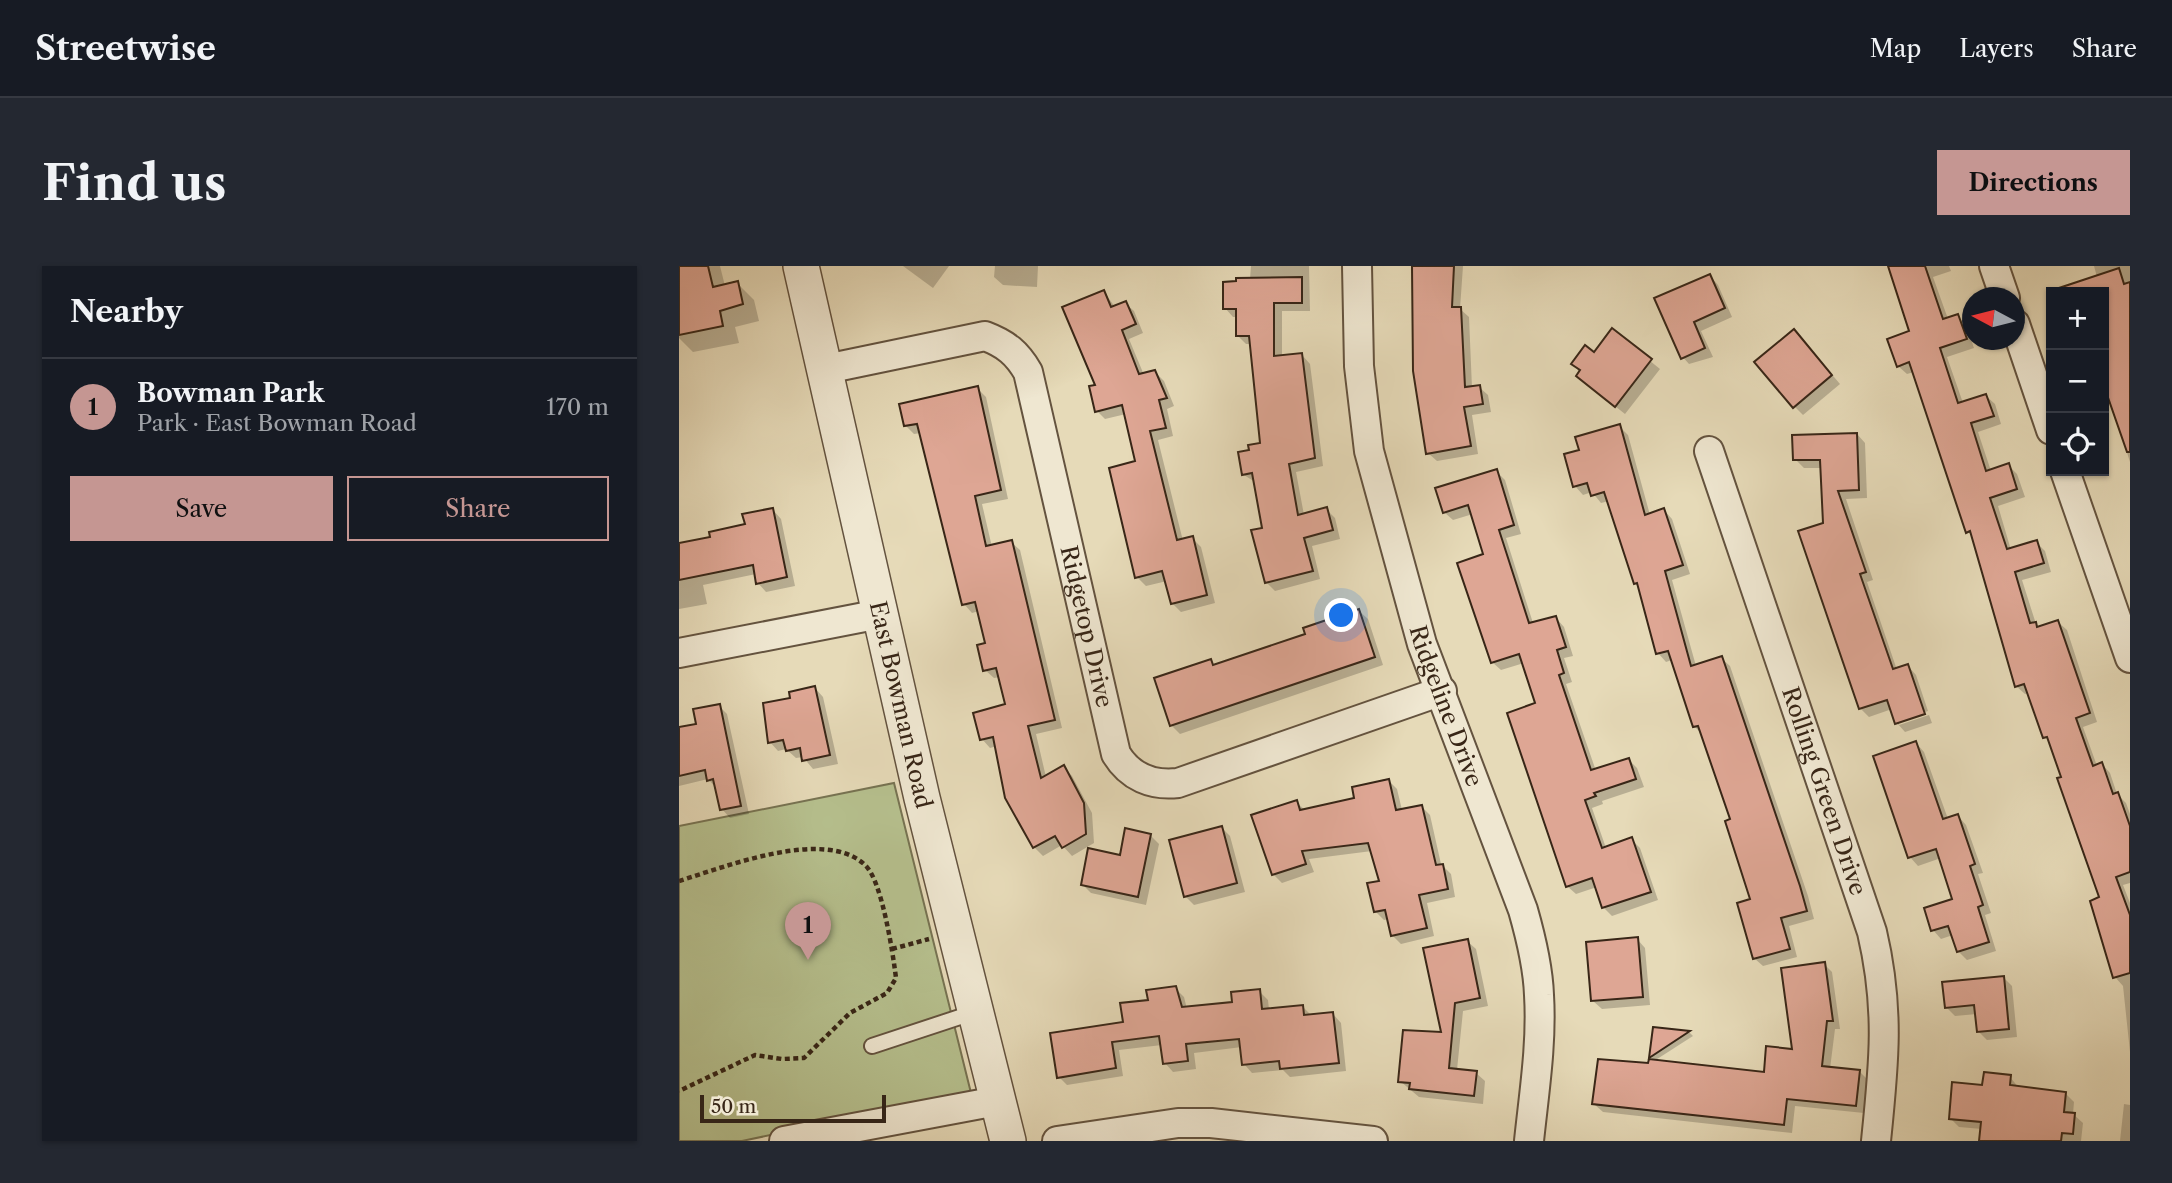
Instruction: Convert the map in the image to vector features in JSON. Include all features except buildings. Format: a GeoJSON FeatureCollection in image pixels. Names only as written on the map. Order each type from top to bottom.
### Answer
{"type":"FeatureCollection","features":[{"type":"Feature","properties":{"kind":"street","name":"East Bowman Road"},"geometry":{"type":"LineString","coordinates":[[801,266],[880,614],[1008,1141]]}},
{"type":"Feature","properties":{"kind":"street","name":"Ridgeline Drive"},"geometry":{"type":"LineString","coordinates":[[1357,266],[1359,366],[1369,451],[1422,644],[1523,910],[1534,953],[1539,996],[1538,1039],[1529,1141]]}},
{"type":"Feature","properties":{"kind":"street"},"geometry":{"type":"LineString","coordinates":[[1994,266],[2001,287]]}},
{"type":"Feature","properties":{"kind":"street","name":"Ridgetop Drive"},"geometry":{"type":"LineString","coordinates":[[826,369],[985,336],[1004,343],[1018,356],[1028,372],[1116,754],[1124,766],[1138,778],[1164,785],[1178,783],[1442,691]]}},
{"type":"Feature","properties":{"kind":"street"},"geometry":{"type":"LineString","coordinates":[[2023,350],[2046,416]]}},
{"type":"Feature","properties":{"kind":"street","name":"Rolling Green Drive"},"geometry":{"type":"LineString","coordinates":[[1709,451],[1878,959],[1886,1014],[1885,1055],[1876,1141]]}},
{"type":"Feature","properties":{"kind":"street"},"geometry":{"type":"LineString","coordinates":[[2067,476],[2130,658]]}},
{"type":"Feature","properties":{"kind":"street"},"geometry":{"type":"LineString","coordinates":[[679,653],[880,614]]}},
{"type":"Feature","properties":{"kind":"street"},"geometry":{"type":"LineString","coordinates":[[784,1141],[997,1101]]}},
{"type":"Feature","properties":{"kind":"street"},"geometry":{"type":"LineString","coordinates":[[1057,1141],[1178,1123],[1211,1123],[1373,1141]]}},
{"type":"Feature","properties":{"kind":"lane"},"geometry":{"type":"LineString","coordinates":[[872,1046],[975,1013]]}},
{"type":"Feature","properties":{"kind":"path"},"geometry":{"type":"LineString","coordinates":[[679,881],[736,863],[796,850],[825,849],[847,854],[867,866],[878,892],[896,978],[887,993],[850,1013],[804,1058],[782,1059],[755,1055],[679,1091]]}},
{"type":"Feature","properties":{"kind":"path"},"geometry":{"type":"LineString","coordinates":[[892,949],[956,932]]}},
{"type":"Feature","properties":{"kind":"green space"},"geometry":{"type":"Polygon","coordinates":[[[894,783],[971,1093],[742,1141],[679,1141],[679,826],[894,783]]]}},
{"type":"Feature","properties":{"kind":"place","name":"Bowman Park"},"geometry":{"type":"Point","coordinates":[808,960]}}]}
